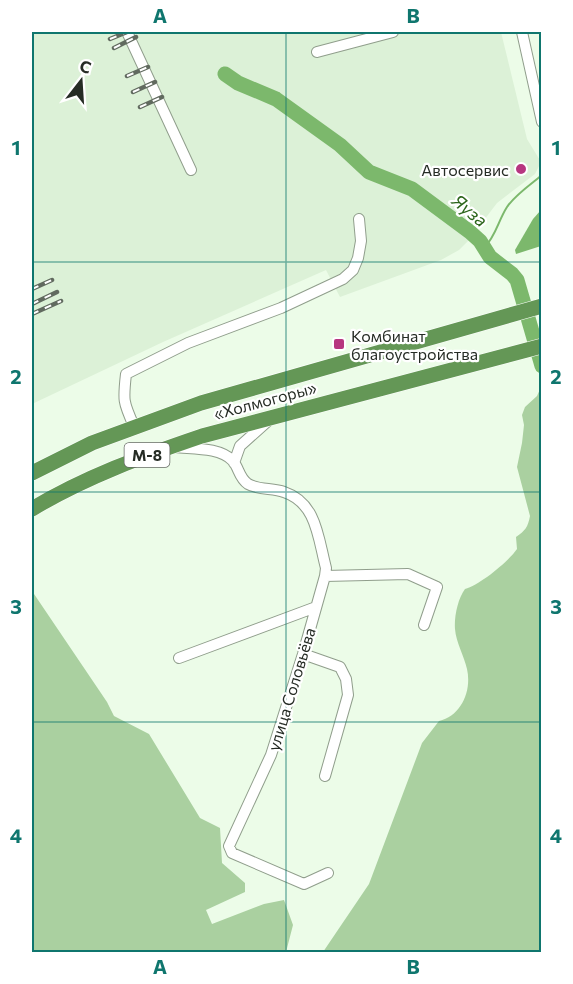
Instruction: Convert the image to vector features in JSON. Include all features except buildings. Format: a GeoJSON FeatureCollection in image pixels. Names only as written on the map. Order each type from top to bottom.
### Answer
{"type":"FeatureCollection","features":[{"type":"Feature","properties":{"kind":"highway","name":"«Холмогоры»"},"geometry":{"type":"LineString","coordinates":[[32,473],[92,443],[201,403],[542,306]]}},
{"type":"Feature","properties":{"kind":"highway","name":"«Холмогоры»"},"geometry":{"type":"LineString","coordinates":[[32,509],[103,473],[169,447],[275,415],[542,346]]}},
{"type":"Feature","properties":{"kind":"street"},"geometry":{"type":"LineString","coordinates":[[127,32],[191,170]]}},
{"type":"Feature","properties":{"kind":"street"},"geometry":{"type":"LineString","coordinates":[[317,52],[393,32]]}},
{"type":"Feature","properties":{"kind":"street"},"geometry":{"type":"LineString","coordinates":[[522,32],[542,122]]}},
{"type":"Feature","properties":{"kind":"street"},"geometry":{"type":"LineString","coordinates":[[134,426],[124,404],[126,374],[188,343],[281,308],[343,279],[353,270],[358,258],[361,241],[359,219]]}},
{"type":"Feature","properties":{"kind":"street"},"geometry":{"type":"LineString","coordinates":[[234,463],[240,446],[275,415]]}},
{"type":"Feature","properties":{"kind":"street","name":"улица Соловьёва"},"geometry":{"type":"LineString","coordinates":[[169,447],[213,451],[223,455],[234,463],[239,474],[248,483],[282,491],[299,499],[304,503],[315,527],[326,568],[325,576],[303,654],[270,755],[229,846],[232,853],[304,884],[328,873]]}},
{"type":"Feature","properties":{"kind":"street"},"geometry":{"type":"LineString","coordinates":[[325,576],[408,574],[437,587],[424,625]]}},
{"type":"Feature","properties":{"kind":"street"},"geometry":{"type":"LineString","coordinates":[[179,658],[316,607]]}},
{"type":"Feature","properties":{"kind":"street"},"geometry":{"type":"LineString","coordinates":[[303,654],[340,667],[346,680],[348,695],[325,777]]}},
{"type":"Feature","properties":{"kind":"shaded area"},"geometry":{"type":"Polygon","coordinates":[[[32,32],[501,32],[527,139],[541,162],[535,174],[497,203],[459,250],[441,260],[340,297],[326,270],[163,342],[32,404],[32,32]]]}},
{"type":"Feature","properties":{"kind":"shaded area"},"geometry":{"type":"Polygon","coordinates":[[[541,210],[541,246],[516,254],[515,250],[533,219],[541,210]]]}},
{"type":"Feature","properties":{"kind":"shaded area"},"geometry":{"type":"Polygon","coordinates":[[[541,387],[541,952],[323,952],[369,884],[422,743],[439,721],[447,718],[459,708],[466,694],[467,669],[455,629],[457,608],[465,589],[486,578],[513,554],[517,549],[516,537],[524,531],[528,523],[530,516],[517,467],[524,425],[522,415],[525,407],[537,396],[541,387]]]}},
{"type":"Feature","properties":{"kind":"shaded area"},"geometry":{"type":"Polygon","coordinates":[[[32,591],[107,702],[114,716],[149,734],[200,818],[220,828],[222,863],[245,883],[245,892],[206,910],[212,924],[264,904],[284,900],[293,925],[286,952],[32,952],[32,591]]]}},
{"type":"Feature","properties":{"kind":"waterway","name":"Яуза"},"geometry":{"type":"LineString","coordinates":[[225,74],[238,83],[276,99],[340,145],[369,172],[412,189],[480,241],[490,257],[517,280],[542,366]]}},
{"type":"Feature","properties":{"kind":"waterway"},"geometry":{"type":"LineString","coordinates":[[484,248],[510,203],[542,175]]}},
{"type":"Feature","properties":{"kind":"railway"},"geometry":{"type":"LineString","coordinates":[[110,39],[127,32]]}},
{"type":"Feature","properties":{"kind":"railway"},"geometry":{"type":"LineString","coordinates":[[114,48],[136,37]]}},
{"type":"Feature","properties":{"kind":"railway"},"geometry":{"type":"LineString","coordinates":[[127,76],[148,67]]}},
{"type":"Feature","properties":{"kind":"railway"},"geometry":{"type":"LineString","coordinates":[[133,92],[155,82]]}},
{"type":"Feature","properties":{"kind":"railway"},"geometry":{"type":"LineString","coordinates":[[140,107],[162,97]]}},
{"type":"Feature","properties":{"kind":"railway"},"geometry":{"type":"LineString","coordinates":[[32,289],[52,280]]}},
{"type":"Feature","properties":{"kind":"railway"},"geometry":{"type":"LineString","coordinates":[[32,304],[57,292]]}},
{"type":"Feature","properties":{"kind":"railway"},"geometry":{"type":"LineString","coordinates":[[32,314],[61,301]]}},
{"type":"Feature","properties":{"kind":"place","name":"Автосервис"},"geometry":{"type":"Point","coordinates":[521,169]}},
{"type":"Feature","properties":{"kind":"place","name":"Комбинат благоустройства"},"geometry":{"type":"Point","coordinates":[339,344]}}]}
